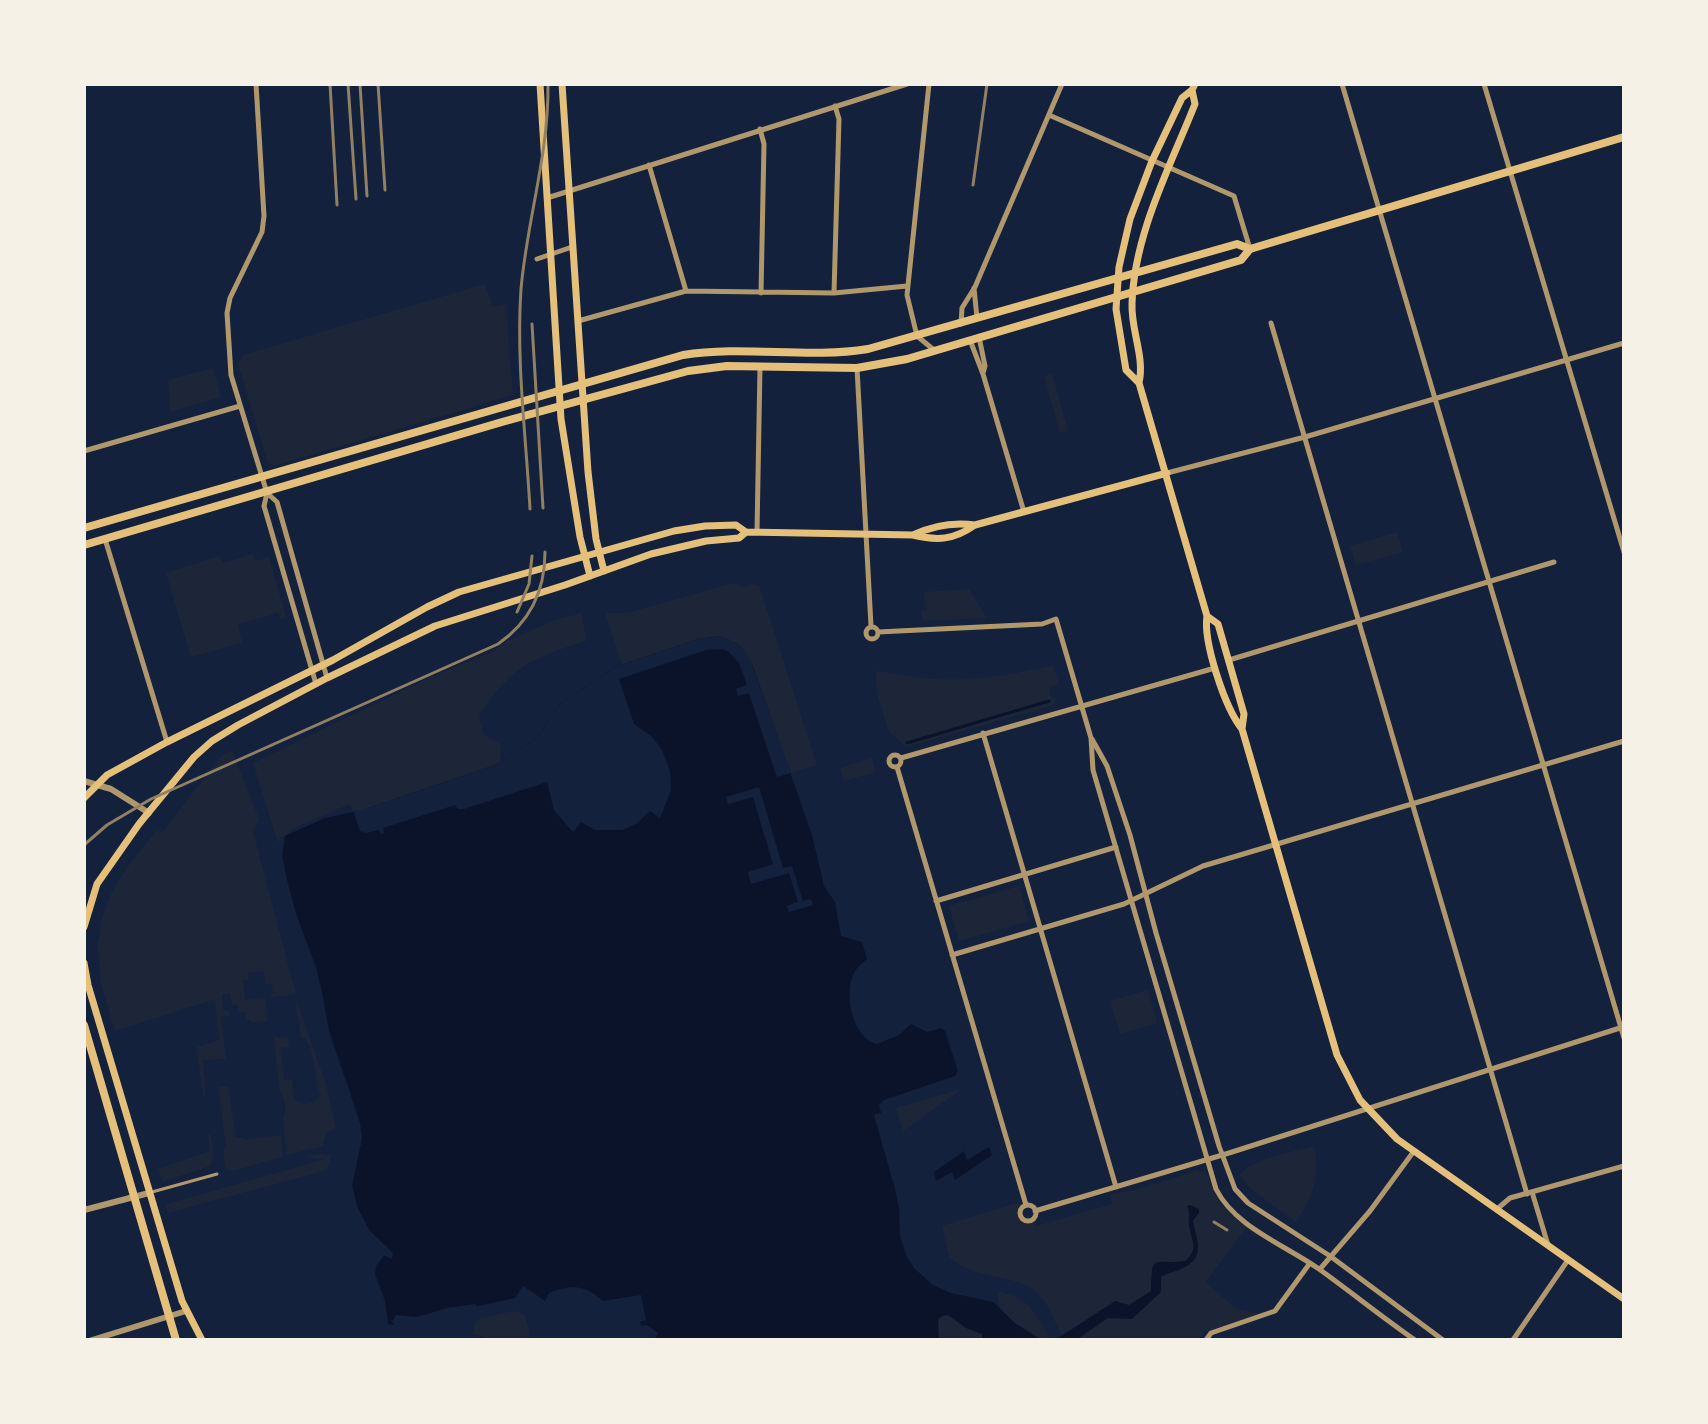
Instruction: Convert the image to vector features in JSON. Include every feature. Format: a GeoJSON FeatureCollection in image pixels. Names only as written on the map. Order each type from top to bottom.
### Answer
{"type":"FeatureCollection","features":[{"type":"Feature","properties":{"kind":"main road"},"geometry":{"type":"LineString","coordinates":[[540,84],[561,406],[590,576]]}},
{"type":"Feature","properties":{"kind":"main road"},"geometry":{"type":"LineString","coordinates":[[562,84],[588,472],[604,571]]}},
{"type":"Feature","properties":{"kind":"main road"},"geometry":{"type":"LineString","coordinates":[[1194,87],[1182,98],[1152,161],[1127,228],[1118,278],[1117,323],[1126,370],[1139,383],[1167,473],[1207,616],[1205,628],[1216,667],[1232,717],[1242,729]]}},
{"type":"Feature","properties":{"kind":"main road"},"geometry":{"type":"LineString","coordinates":[[1139,383],[1143,366],[1134,320],[1136,273],[1145,234],[1195,104],[1194,87]]}},
{"type":"Feature","properties":{"kind":"main road"},"geometry":{"type":"LineString","coordinates":[[84,545],[700,368],[857,368],[888,364],[1241,260],[1250,249],[1624,137]]}},
{"type":"Feature","properties":{"kind":"main road"},"geometry":{"type":"LineString","coordinates":[[84,528],[700,352],[854,351],[961,324],[1237,244],[1250,249]]}},
{"type":"Feature","properties":{"kind":"main road"},"geometry":{"type":"LineString","coordinates":[[84,798],[107,775],[167,742],[325,664],[459,592],[599,551],[696,527],[736,525],[746,532],[913,535],[933,540],[949,539],[975,525],[1167,473]]}},
{"type":"Feature","properties":{"kind":"main road"},"geometry":{"type":"LineString","coordinates":[[913,535],[928,528],[962,523],[975,525]]}},
{"type":"Feature","properties":{"kind":"main road"},"geometry":{"type":"LineString","coordinates":[[84,927],[97,884],[185,768],[212,741],[327,678],[435,626],[671,548],[739,538],[746,532]]}},
{"type":"Feature","properties":{"kind":"main road"},"geometry":{"type":"LineString","coordinates":[[1207,616],[1218,624],[1244,714],[1242,729],[1275,844],[1337,1055],[1352,1086],[1383,1126],[1414,1151],[1624,1299]]}},
{"type":"Feature","properties":{"kind":"main road"},"geometry":{"type":"LineString","coordinates":[[84,963],[149,1193],[186,1311],[202,1340]]}},
{"type":"Feature","properties":{"kind":"main road"},"geometry":{"type":"LineString","coordinates":[[84,1025],[176,1340]]}},
{"type":"Feature","properties":{"kind":"street"},"geometry":{"type":"LineString","coordinates":[[256,84],[264,216],[262,232],[230,298],[227,313],[231,375],[261,477],[267,493],[277,502],[327,678]]}},
{"type":"Feature","properties":{"kind":"street"},"geometry":{"type":"LineString","coordinates":[[547,198],[907,84]]}},
{"type":"Feature","properties":{"kind":"street"},"geometry":{"type":"LineString","coordinates":[[929,84],[907,286],[917,336],[935,351]]}},
{"type":"Feature","properties":{"kind":"street"},"geometry":{"type":"LineString","coordinates":[[961,324],[962,308],[975,287],[1062,84]]}},
{"type":"Feature","properties":{"kind":"street"},"geometry":{"type":"LineString","coordinates":[[1342,84],[1624,1038]]}},
{"type":"Feature","properties":{"kind":"street"},"geometry":{"type":"LineString","coordinates":[[1484,84],[1624,552]]}},
{"type":"Feature","properties":{"kind":"street"},"geometry":{"type":"LineString","coordinates":[[834,293],[839,122],[835,106]]}},
{"type":"Feature","properties":{"kind":"street"},"geometry":{"type":"LineString","coordinates":[[1049,115],[1234,196],[1250,249]]}},
{"type":"Feature","properties":{"kind":"street"},"geometry":{"type":"LineString","coordinates":[[760,129],[764,144],[761,293]]}},
{"type":"Feature","properties":{"kind":"street"},"geometry":{"type":"LineString","coordinates":[[649,165],[686,291]]}},
{"type":"Feature","properties":{"kind":"street"},"geometry":{"type":"LineString","coordinates":[[537,259],[572,247]]}},
{"type":"Feature","properties":{"kind":"street"},"geometry":{"type":"LineString","coordinates":[[577,322],[686,291],[834,293],[907,286]]}},
{"type":"Feature","properties":{"kind":"street"},"geometry":{"type":"LineString","coordinates":[[975,287],[977,319]]}},
{"type":"Feature","properties":{"kind":"street"},"geometry":{"type":"LineString","coordinates":[[1271,323],[1491,1069],[1548,1245]]}},
{"type":"Feature","properties":{"kind":"street"},"geometry":{"type":"LineString","coordinates":[[974,339],[978,367],[983,374],[1024,513]]}},
{"type":"Feature","properties":{"kind":"street"},"geometry":{"type":"LineString","coordinates":[[1167,473],[1305,437],[1624,343]]}},
{"type":"Feature","properties":{"kind":"street"},"geometry":{"type":"LineString","coordinates":[[757,532],[760,367]]}},
{"type":"Feature","properties":{"kind":"street"},"geometry":{"type":"LineString","coordinates":[[857,368],[871,626],[878,632],[1042,624],[1056,619],[1091,738],[1093,770],[1219,1196],[1234,1213],[1320,1270],[1415,1340]]}},
{"type":"Feature","properties":{"kind":"street"},"geometry":{"type":"LineString","coordinates":[[84,451],[240,406]]}},
{"type":"Feature","properties":{"kind":"street"},"geometry":{"type":"LineString","coordinates":[[267,493],[264,506],[316,684]]}},
{"type":"Feature","properties":{"kind":"street"},"geometry":{"type":"LineString","coordinates":[[105,539],[167,742]]}},
{"type":"Feature","properties":{"kind":"street"},"geometry":{"type":"LineString","coordinates":[[1229,660],[1554,562]]}},
{"type":"Feature","properties":{"kind":"street"},"geometry":{"type":"LineString","coordinates":[[871,626],[865,631],[867,637],[874,639],[878,632]]}},
{"type":"Feature","properties":{"kind":"street"},"geometry":{"type":"LineString","coordinates":[[901,758],[1216,667]]}},
{"type":"Feature","properties":{"kind":"street"},"geometry":{"type":"LineString","coordinates":[[983,733],[1116,1187]]}},
{"type":"Feature","properties":{"kind":"street"},"geometry":{"type":"LineString","coordinates":[[1091,738],[1107,766],[1147,892],[1156,933],[1230,1180],[1242,1198],[1330,1256],[1443,1340]]}},
{"type":"Feature","properties":{"kind":"street"},"geometry":{"type":"LineString","coordinates":[[952,955],[1132,900],[1203,866],[1624,741]]}},
{"type":"Feature","properties":{"kind":"street"},"geometry":{"type":"LineString","coordinates":[[897,767],[891,765],[890,757],[895,754],[901,758]]}},
{"type":"Feature","properties":{"kind":"street"},"geometry":{"type":"LineString","coordinates":[[897,767],[901,764],[901,758]]}},
{"type":"Feature","properties":{"kind":"street"},"geometry":{"type":"LineString","coordinates":[[897,767],[1026,1205]]}},
{"type":"Feature","properties":{"kind":"street"},"geometry":{"type":"LineString","coordinates":[[84,781],[98,784],[149,813]]}},
{"type":"Feature","properties":{"kind":"street"},"geometry":{"type":"LineString","coordinates":[[936,901],[1116,847]]}},
{"type":"Feature","properties":{"kind":"street"},"geometry":{"type":"LineString","coordinates":[[1035,1211],[1206,1160],[1622,1027]]}},
{"type":"Feature","properties":{"kind":"street"},"geometry":{"type":"LineString","coordinates":[[1320,1270],[1370,1211],[1414,1151]]}},
{"type":"Feature","properties":{"kind":"street"},"geometry":{"type":"LineString","coordinates":[[1497,1209],[1510,1198],[1624,1166]]}},
{"type":"Feature","properties":{"kind":"street"},"geometry":{"type":"LineString","coordinates":[[84,1210],[149,1193]]}},
{"type":"Feature","properties":{"kind":"street"},"geometry":{"type":"LineString","coordinates":[[1026,1205],[1031,1205],[1035,1211]]}},
{"type":"Feature","properties":{"kind":"street"},"geometry":{"type":"LineString","coordinates":[[1026,1205],[1020,1211],[1023,1219],[1032,1219],[1035,1211]]}},
{"type":"Feature","properties":{"kind":"street"},"geometry":{"type":"LineString","coordinates":[[1513,1340],[1568,1260]]}},
{"type":"Feature","properties":{"kind":"street"},"geometry":{"type":"LineString","coordinates":[[1206,1340],[1211,1333],[1275,1311],[1310,1263]]}},
{"type":"Feature","properties":{"kind":"street"},"geometry":{"type":"LineString","coordinates":[[92,1340],[186,1311]]}},
{"type":"Feature","properties":{"kind":"lane"},"geometry":{"type":"LineString","coordinates":[[149,1193],[217,1174]]}},
{"type":"Feature","properties":{"kind":"shaded area"},"geometry":{"type":"Polygon","coordinates":[[[485,284],[493,307],[506,304],[513,395],[274,466],[268,463],[238,364],[243,355],[485,284]]]}},
{"type":"Feature","properties":{"kind":"shaded area"},"geometry":{"type":"Polygon","coordinates":[[[213,368],[221,397],[170,412],[168,380],[213,368]]]}},
{"type":"Feature","properties":{"kind":"shaded area"},"geometry":{"type":"Polygon","coordinates":[[[1052,373],[1068,431],[1060,433],[1044,376],[1052,373]]]}},
{"type":"Feature","properties":{"kind":"shaded area"},"geometry":{"type":"Polygon","coordinates":[[[1397,532],[1403,552],[1356,565],[1350,546],[1397,532]]]}},
{"type":"Feature","properties":{"kind":"shaded area"},"geometry":{"type":"Polygon","coordinates":[[[253,554],[256,561],[269,557],[286,617],[281,619],[278,613],[238,624],[242,643],[191,657],[166,573],[219,556],[223,563],[253,554]]]}},
{"type":"Feature","properties":{"kind":"shaded area"},"geometry":{"type":"Polygon","coordinates":[[[734,583],[744,587],[759,585],[817,765],[777,777],[626,677],[605,613],[627,613],[734,583]]]}},
{"type":"Feature","properties":{"kind":"shaded area"},"geometry":{"type":"Polygon","coordinates":[[[969,589],[987,618],[923,621],[921,611],[926,610],[924,592],[969,589]]]}},
{"type":"Feature","properties":{"kind":"shaded area"},"geometry":{"type":"Polygon","coordinates":[[[582,613],[586,641],[524,666],[501,686],[479,716],[483,734],[502,745],[502,771],[360,831],[350,804],[292,829],[278,843],[253,763],[426,679],[490,653],[508,640],[582,613]]]}},
{"type":"Feature","properties":{"kind":"shaded area"},"geometry":{"type":"Polygon","coordinates":[[[721,636],[740,645],[754,669],[812,835],[824,886],[835,902],[841,936],[862,942],[867,959],[855,971],[850,992],[856,1025],[862,1034],[877,1044],[899,1035],[911,1024],[927,1032],[941,1028],[945,1031],[958,1071],[955,1076],[884,1100],[879,1105],[904,1197],[904,1231],[925,1272],[958,1291],[989,1298],[1015,1323],[1041,1340],[982,1340],[982,1334],[966,1328],[948,1315],[938,1320],[939,1340],[654,1340],[658,1333],[647,1325],[641,1326],[640,1322],[646,1320],[641,1295],[603,1301],[584,1289],[571,1287],[549,1293],[545,1301],[523,1286],[515,1298],[418,1319],[395,1320],[393,1325],[388,1324],[385,1301],[375,1274],[376,1266],[386,1253],[357,1207],[352,1185],[362,1138],[350,1092],[328,1031],[317,970],[293,906],[282,858],[285,836],[325,818],[362,810],[495,765],[537,738],[560,704],[617,666],[698,639],[721,636]]]}},
{"type":"Feature","properties":{"kind":"shaded area"},"geometry":{"type":"Polygon","coordinates":[[[1053,665],[1059,684],[1049,688],[1050,695],[1056,700],[1053,705],[906,747],[889,732],[877,693],[876,671],[963,679],[999,676],[1053,665]]]}},
{"type":"Feature","properties":{"kind":"shaded area"},"geometry":{"type":"Polygon","coordinates":[[[232,751],[259,819],[253,832],[296,994],[269,998],[273,994],[272,984],[265,984],[264,971],[248,973],[249,980],[243,981],[245,1000],[265,998],[268,1021],[251,1023],[247,1020],[246,1012],[239,1013],[238,1005],[232,1005],[230,993],[222,994],[223,1010],[229,1011],[229,1016],[221,1017],[226,1059],[203,1060],[206,1096],[203,1096],[197,1047],[219,1040],[215,999],[115,1031],[101,984],[97,941],[105,908],[127,867],[157,830],[162,833],[221,756],[232,751]]]}},
{"type":"Feature","properties":{"kind":"shaded area"},"geometry":{"type":"Polygon","coordinates":[[[872,758],[876,772],[844,781],[840,768],[872,758]]]}},
{"type":"Feature","properties":{"kind":"shaded area"},"geometry":{"type":"Polygon","coordinates":[[[1019,886],[1029,921],[959,941],[949,906],[1019,886]]]}},
{"type":"Feature","properties":{"kind":"shaded area"},"geometry":{"type":"Polygon","coordinates":[[[1148,990],[1157,1023],[1120,1034],[1110,1001],[1148,990]]]}},
{"type":"Feature","properties":{"kind":"shaded area"},"geometry":{"type":"Polygon","coordinates":[[[295,997],[326,1084],[336,1128],[326,1133],[323,1146],[287,1155],[283,1118],[285,1104],[280,1091],[273,1034],[276,1038],[288,1037],[289,1047],[280,1048],[284,1080],[292,1080],[295,1101],[301,1105],[314,1102],[320,1096],[311,1049],[305,1038],[301,1038],[295,997]]]}},
{"type":"Feature","properties":{"kind":"shaded area"},"geometry":{"type":"Polygon","coordinates":[[[229,1086],[235,1138],[244,1140],[281,1135],[283,1156],[233,1171],[225,1167],[223,1149],[226,1147],[218,1087],[229,1086]]]}},
{"type":"Feature","properties":{"kind":"shaded area"},"geometry":{"type":"Polygon","coordinates":[[[959,1091],[903,1131],[896,1108],[959,1091]]]}},
{"type":"Feature","properties":{"kind":"shaded area"},"geometry":{"type":"Polygon","coordinates":[[[208,1135],[211,1135],[214,1158],[210,1166],[162,1182],[158,1169],[210,1151],[208,1135]]]}},
{"type":"Feature","properties":{"kind":"shaded area"},"geometry":{"type":"Polygon","coordinates":[[[1314,1146],[1314,1186],[1296,1222],[1251,1189],[1240,1175],[1262,1161],[1314,1146]]]}},
{"type":"Feature","properties":{"kind":"shaded area"},"geometry":{"type":"Polygon","coordinates":[[[989,1147],[992,1155],[955,1180],[952,1172],[936,1181],[934,1172],[964,1151],[967,1160],[989,1147]]]}},
{"type":"Feature","properties":{"kind":"shaded area"},"geometry":{"type":"Polygon","coordinates":[[[331,1155],[327,1170],[168,1213],[166,1205],[170,1203],[326,1159],[305,1157],[331,1155]]]}},
{"type":"Feature","properties":{"kind":"shaded area"},"geometry":{"type":"Polygon","coordinates":[[[1195,1170],[1205,1172],[1221,1204],[1246,1227],[1206,1282],[1236,1309],[1260,1314],[1205,1332],[1197,1340],[1066,1340],[1036,1292],[1016,1282],[969,1269],[949,1256],[942,1226],[1020,1202],[1020,1219],[1025,1223],[1034,1222],[1036,1226],[1112,1204],[1110,1194],[1134,1190],[1195,1170]]]}},
{"type":"Feature","properties":{"kind":"shaded area"},"geometry":{"type":"Polygon","coordinates":[[[1187,1206],[1199,1209],[1193,1221],[1198,1243],[1194,1260],[1161,1277],[1161,1292],[1132,1319],[1108,1318],[1076,1340],[1055,1340],[1115,1301],[1129,1305],[1151,1291],[1152,1270],[1156,1263],[1185,1261],[1190,1256],[1193,1244],[1187,1206]]]}},
{"type":"Feature","properties":{"kind":"shaded area"},"geometry":{"type":"Polygon","coordinates":[[[998,1291],[1025,1303],[1051,1340],[1030,1334],[1011,1321],[1000,1306],[998,1291]]]}},
{"type":"Feature","properties":{"kind":"shaded area"},"geometry":{"type":"Polygon","coordinates":[[[514,1311],[524,1314],[529,1340],[495,1340],[474,1334],[474,1325],[480,1318],[514,1311]]]}},
{"type":"Feature","properties":{"kind":"shaded area"},"geometry":{"type":"Polygon","coordinates":[[[948,1315],[966,1328],[982,1334],[982,1340],[939,1340],[938,1320],[948,1315]]]}},
{"type":"Feature","properties":{"kind":"pier"},"geometry":{"type":"Polygon","coordinates":[[[721,636],[740,645],[750,659],[791,773],[777,777],[749,693],[738,696],[736,689],[747,685],[739,663],[722,649],[706,650],[619,679],[634,724],[652,737],[662,750],[670,771],[671,790],[660,818],[650,811],[636,824],[622,830],[595,830],[581,822],[573,832],[554,810],[547,782],[464,809],[458,809],[455,805],[383,828],[384,833],[381,834],[379,830],[360,831],[353,810],[362,810],[495,765],[537,738],[560,704],[617,666],[698,639],[721,636]]]}},
{"type":"Feature","properties":{"kind":"pier"},"geometry":{"type":"Polygon","coordinates":[[[759,787],[783,868],[792,866],[803,901],[811,899],[813,905],[789,912],[787,906],[798,902],[789,873],[751,884],[748,872],[773,864],[753,797],[728,804],[726,797],[759,787]]]}},
{"type":"Feature","properties":{"kind":"pier"},"geometry":{"type":"Polygon","coordinates":[[[285,836],[281,851],[286,876],[321,987],[329,1031],[360,1123],[362,1138],[352,1185],[357,1207],[369,1230],[393,1253],[392,1259],[381,1254],[382,1250],[365,1232],[353,1208],[348,1185],[357,1138],[356,1124],[325,1033],[313,971],[290,907],[278,859],[278,844],[285,836]]]}},
{"type":"Feature","properties":{"kind":"pier"},"geometry":{"type":"Polygon","coordinates":[[[882,1113],[908,1196],[909,1237],[921,1262],[938,1278],[998,1303],[951,1293],[933,1285],[914,1268],[906,1255],[900,1236],[894,1185],[874,1115],[882,1113]]]}},
{"type":"Feature","properties":{"kind":"pier"},"geometry":{"type":"Polygon","coordinates":[[[475,1304],[479,1308],[469,1316],[418,1323],[400,1321],[396,1328],[392,1322],[396,1315],[417,1317],[475,1304]]]}},
{"type":"Feature","properties":{"kind":"waterway"},"geometry":{"type":"LineString","coordinates":[[907,743],[1049,701]]}},
{"type":"Feature","properties":{"kind":"railway"},"geometry":{"type":"LineString","coordinates":[[330,84],[337,205]]}},
{"type":"Feature","properties":{"kind":"railway"},"geometry":{"type":"LineString","coordinates":[[348,84],[356,199]]}},
{"type":"Feature","properties":{"kind":"railway"},"geometry":{"type":"LineString","coordinates":[[360,84],[367,196]]}},
{"type":"Feature","properties":{"kind":"railway"},"geometry":{"type":"LineString","coordinates":[[378,84],[385,190]]}},
{"type":"Feature","properties":{"kind":"railway"},"geometry":{"type":"LineString","coordinates":[[530,509],[521,371],[521,289],[545,136],[548,84]]}},
{"type":"Feature","properties":{"kind":"railway"},"geometry":{"type":"LineString","coordinates":[[973,185],[987,84]]}},
{"type":"Feature","properties":{"kind":"railway"},"geometry":{"type":"LineString","coordinates":[[532,324],[543,508]]}},
{"type":"Feature","properties":{"kind":"railway"},"geometry":{"type":"LineString","coordinates":[[84,845],[107,825],[151,799],[498,644],[519,626],[534,604],[542,580],[545,552]]}},
{"type":"Feature","properties":{"kind":"railway"},"geometry":{"type":"LineString","coordinates":[[517,612],[529,584],[532,556]]}},
{"type":"Feature","properties":{"kind":"railway"},"geometry":{"type":"LineString","coordinates":[[1214,1222],[1227,1230]]}}]}
